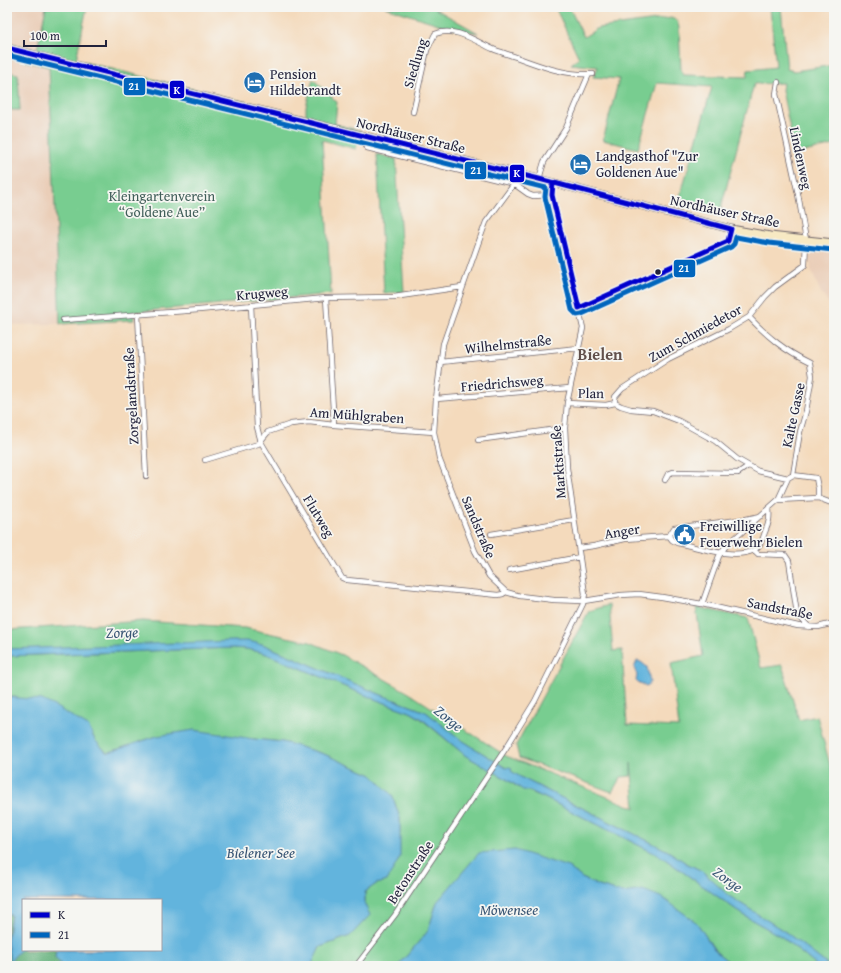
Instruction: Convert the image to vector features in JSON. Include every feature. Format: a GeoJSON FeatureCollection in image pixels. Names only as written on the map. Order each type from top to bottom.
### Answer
{"type":"FeatureCollection","features":[{"type":"Feature","properties":{"kind":"main road","name":"Nordhäuser Straße"},"geometry":{"type":"LineString","coordinates":[[7,48],[358,136],[539,179],[731,229],[834,243]]}},
{"type":"Feature","properties":{"kind":"street","name":"Siedlung"},"geometry":{"type":"LineString","coordinates":[[413,112],[428,50],[435,34],[441,32],[450,31],[472,37],[492,48],[552,70],[591,74],[566,128],[544,162],[539,179]]}},
{"type":"Feature","properties":{"kind":"street","name":"Lindenweg"},"geometry":{"type":"LineString","coordinates":[[778,82],[776,94],[798,194],[806,240]]}},
{"type":"Feature","properties":{"kind":"street"},"geometry":{"type":"LineString","coordinates":[[358,136],[367,148],[514,184],[528,194],[534,196],[552,195]]}},
{"type":"Feature","properties":{"kind":"street","name":"Sandstraße"},"geometry":{"type":"LineString","coordinates":[[519,175],[486,222],[443,344],[436,399],[434,432],[439,458],[475,551],[489,576],[506,592],[540,599],[584,601],[621,595],[639,594],[662,596],[808,627],[834,623]]}},
{"type":"Feature","properties":{"kind":"street","name":"Marktstraße"},"geometry":{"type":"LineString","coordinates":[[553,183],[552,195],[583,328],[567,403],[565,448],[585,594],[584,601]]}},
{"type":"Feature","properties":{"kind":"street"},"geometry":{"type":"LineString","coordinates":[[579,308],[728,241],[731,229]]}},
{"type":"Feature","properties":{"kind":"street","name":"Zum Schmiedetor"},"geometry":{"type":"LineString","coordinates":[[615,403],[615,397],[622,389],[668,359],[729,329],[749,317],[764,297],[804,265],[806,240]]}},
{"type":"Feature","properties":{"kind":"street","name":"Krugweg"},"geometry":{"type":"LineString","coordinates":[[63,320],[326,298],[394,297],[462,287]]}},
{"type":"Feature","properties":{"kind":"street"},"geometry":{"type":"LineString","coordinates":[[326,298],[334,425]]}},
{"type":"Feature","properties":{"kind":"street","name":"Flutweg"},"geometry":{"type":"LineString","coordinates":[[251,305],[257,427],[261,442],[342,578],[347,580],[498,595],[506,592]]}},
{"type":"Feature","properties":{"kind":"street","name":"Zorgelandstraße"},"geometry":{"type":"LineString","coordinates":[[138,314],[146,476]]}},
{"type":"Feature","properties":{"kind":"street","name":"Kalte Gasse"},"geometry":{"type":"LineString","coordinates":[[749,317],[765,335],[810,363],[812,376],[806,411],[798,440],[791,477],[778,500]]}},
{"type":"Feature","properties":{"kind":"street","name":"Wilhelmstraße"},"geometry":{"type":"LineString","coordinates":[[440,362],[579,348]]}},
{"type":"Feature","properties":{"kind":"street","name":"Friedrichsweg"},"geometry":{"type":"LineString","coordinates":[[436,399],[570,388]]}},
{"type":"Feature","properties":{"kind":"street","name":"Plan"},"geometry":{"type":"LineString","coordinates":[[567,403],[606,405],[615,403]]}},
{"type":"Feature","properties":{"kind":"street"},"geometry":{"type":"LineString","coordinates":[[615,403],[631,409],[653,411],[679,421],[714,441],[737,459],[758,471],[791,477],[816,478],[818,498]]}},
{"type":"Feature","properties":{"kind":"street","name":"Am Mühlgraben"},"geometry":{"type":"LineString","coordinates":[[261,442],[268,432],[291,424],[308,422],[434,432]]}},
{"type":"Feature","properties":{"kind":"street"},"geometry":{"type":"LineString","coordinates":[[478,440],[565,428]]}},
{"type":"Feature","properties":{"kind":"street"},"geometry":{"type":"LineString","coordinates":[[205,460],[253,446],[261,442]]}},
{"type":"Feature","properties":{"kind":"street"},"geometry":{"type":"LineString","coordinates":[[665,480],[668,474],[674,472],[738,473],[748,466]]}},
{"type":"Feature","properties":{"kind":"street"},"geometry":{"type":"LineString","coordinates":[[702,604],[721,553],[729,542],[778,500],[818,498],[834,504]]}},
{"type":"Feature","properties":{"kind":"street"},"geometry":{"type":"LineString","coordinates":[[669,536],[677,543],[721,553],[731,554],[754,550],[759,546],[763,538],[770,518],[769,508]]}},
{"type":"Feature","properties":{"kind":"street","name":"Anger"},"geometry":{"type":"LineString","coordinates":[[579,548],[625,539],[669,536],[674,528],[761,516]]}},
{"type":"Feature","properties":{"kind":"street"},"geometry":{"type":"LineString","coordinates":[[491,534],[574,520]]}},
{"type":"Feature","properties":{"kind":"street"},"geometry":{"type":"LineString","coordinates":[[754,550],[758,554],[785,555],[789,561],[797,614],[808,627]]}},
{"type":"Feature","properties":{"kind":"street"},"geometry":{"type":"LineString","coordinates":[[509,570],[580,557]]}},
{"type":"Feature","properties":{"kind":"street","name":"Betonstraße"},"geometry":{"type":"LineString","coordinates":[[356,966],[395,915],[502,754],[535,701],[584,601]]}},
{"type":"Feature","properties":{"kind":"shaded area"},"geometry":{"type":"Polygon","coordinates":[[[7,7],[46,7],[37,50],[7,43],[7,7]]]}},
{"type":"Feature","properties":{"kind":"shaded area"},"geometry":{"type":"Polygon","coordinates":[[[7,57],[49,67],[60,324],[7,325],[7,57]]]}},
{"type":"Feature","properties":{"kind":"shaded area"},"geometry":{"type":"Polygon","coordinates":[[[815,246],[834,248],[834,310],[821,293],[811,270],[809,253],[815,246]]]}},
{"type":"Feature","properties":{"kind":"green space","name":"Kleingartenverein “Goldene Aue”"},"geometry":{"type":"Polygon","coordinates":[[[46,7],[87,7],[76,60],[306,117],[306,107],[313,79],[337,102],[335,124],[361,131],[356,149],[322,140],[331,294],[133,312],[134,320],[60,324],[49,67],[7,57],[7,43],[37,50],[46,7]]]}},
{"type":"Feature","properties":{"kind":"green space"},"geometry":{"type":"Polygon","coordinates":[[[385,7],[432,7],[478,33],[454,29],[385,7]]]}},
{"type":"Feature","properties":{"kind":"green space"},"geometry":{"type":"Polygon","coordinates":[[[555,7],[569,7],[584,37],[598,28],[671,18],[676,20],[679,26],[681,70],[683,75],[747,77],[748,70],[776,67],[770,7],[781,7],[787,69],[794,71],[834,65],[834,145],[795,154],[782,90],[783,83],[754,84],[719,215],[678,203],[712,87],[657,83],[638,149],[603,140],[619,79],[593,77],[598,67],[571,64],[579,58],[555,7]]]}},
{"type":"Feature","properties":{"kind":"green space"},"geometry":{"type":"Polygon","coordinates":[[[7,72],[18,74],[20,110],[7,110],[7,72]]]}},
{"type":"Feature","properties":{"kind":"green space"},"geometry":{"type":"Polygon","coordinates":[[[377,154],[396,159],[404,292],[384,293],[377,154]]]}},
{"type":"Feature","properties":{"kind":"green space"},"geometry":{"type":"Polygon","coordinates":[[[609,605],[613,651],[622,650],[627,725],[679,727],[671,663],[703,656],[696,607],[748,618],[761,668],[782,665],[799,720],[817,716],[834,780],[834,966],[829,966],[787,933],[729,896],[702,871],[686,863],[668,851],[522,778],[460,739],[426,712],[379,694],[262,644],[7,649],[7,630],[143,621],[245,628],[310,642],[342,655],[409,693],[506,756],[635,808],[631,763],[631,776],[621,777],[612,792],[519,758],[516,745],[589,611],[609,605]]]}},
{"type":"Feature","properties":{"kind":"green space"},"geometry":{"type":"Polygon","coordinates":[[[233,648],[247,649],[264,653],[377,700],[410,712],[420,718],[466,756],[505,778],[516,786],[545,798],[662,857],[745,916],[782,937],[817,966],[734,966],[716,952],[697,923],[643,891],[623,893],[599,886],[582,878],[568,867],[437,902],[428,931],[398,966],[310,966],[320,947],[350,936],[365,905],[365,892],[376,884],[387,881],[400,832],[400,818],[392,795],[372,775],[324,754],[283,742],[254,739],[157,736],[107,753],[95,740],[88,726],[15,697],[7,697],[7,656],[233,648]]]}},
{"type":"Feature","properties":{"kind":"green space"},"geometry":{"type":"Polygon","coordinates":[[[7,913],[11,915],[7,942],[7,913]]]}},
{"type":"Feature","properties":{"kind":"green space"},"geometry":{"type":"Polygon","coordinates":[[[7,942],[10,960],[22,948],[22,951],[56,951],[55,957],[62,966],[7,966],[7,942]]]}},
{"type":"Feature","properties":{"kind":"water"},"geometry":{"type":"Polygon","coordinates":[[[247,641],[262,644],[379,694],[426,712],[460,739],[506,768],[512,768],[511,771],[522,778],[668,851],[686,863],[702,871],[729,896],[787,933],[829,966],[817,966],[782,937],[745,916],[662,857],[545,798],[530,791],[523,790],[466,756],[421,718],[410,712],[377,700],[264,653],[247,649],[233,648],[7,656],[7,649],[247,641]]]}},
{"type":"Feature","properties":{"kind":"water"},"geometry":{"type":"Polygon","coordinates":[[[637,661],[641,662],[647,667],[650,682],[647,686],[636,681],[637,675],[634,668],[637,661]]]}},
{"type":"Feature","properties":{"kind":"water","name":"Bielener See"},"geometry":{"type":"Polygon","coordinates":[[[7,697],[42,700],[56,707],[88,726],[95,740],[107,753],[157,736],[194,730],[283,742],[324,754],[372,775],[392,795],[400,818],[400,857],[387,881],[376,884],[365,892],[365,905],[370,915],[350,936],[320,947],[311,966],[62,966],[55,957],[56,951],[162,951],[162,899],[22,899],[22,948],[10,961],[7,942],[11,915],[7,913],[7,697]]]}},
{"type":"Feature","properties":{"kind":"water","name":"Möwensee"},"geometry":{"type":"Polygon","coordinates":[[[515,850],[568,867],[582,878],[599,886],[623,893],[643,890],[663,898],[697,923],[716,952],[734,966],[398,966],[428,931],[437,902],[479,853],[515,850]]]}},
{"type":"Feature","properties":{"kind":"transit line","name":"K"},"geometry":{"type":"LineString","coordinates":[[7,48],[539,179],[731,229],[728,241],[579,308],[552,195],[553,183]]}},
{"type":"Feature","properties":{"kind":"transit line","name":"21"},"geometry":{"type":"LineString","coordinates":[[7,55],[546,188],[545,197],[572,310],[577,315],[731,247],[734,244],[736,237],[769,243],[833,250]]}},
{"type":"Feature","properties":{"kind":"place","name":"Pension Hildebrandt"},"geometry":{"type":"Point","coordinates":[254,82]}},
{"type":"Feature","properties":{"kind":"place","name":"Landgasthof \"Zur Goldenen Aue\""},"geometry":{"type":"Point","coordinates":[581,164]}},
{"type":"Feature","properties":{"kind":"place","name":"Freiwillige Feuerwehr Bielen"},"geometry":{"type":"Point","coordinates":[684,534]}},
{"type":"Feature","properties":{"kind":"district","name":"Bielen"},"geometry":{"type":"Point","coordinates":[600,354]}},
{"type":"Feature","properties":{"kind":"water label","name":"Zorge"},"geometry":{"type":"Point","coordinates":[122,632]}},
{"type":"Feature","properties":{"kind":"water label","name":"Zorge"},"geometry":{"type":"Point","coordinates":[449,718]}},
{"type":"Feature","properties":{"kind":"water label","name":"Zorge"},"geometry":{"type":"Point","coordinates":[728,879]}}]}
